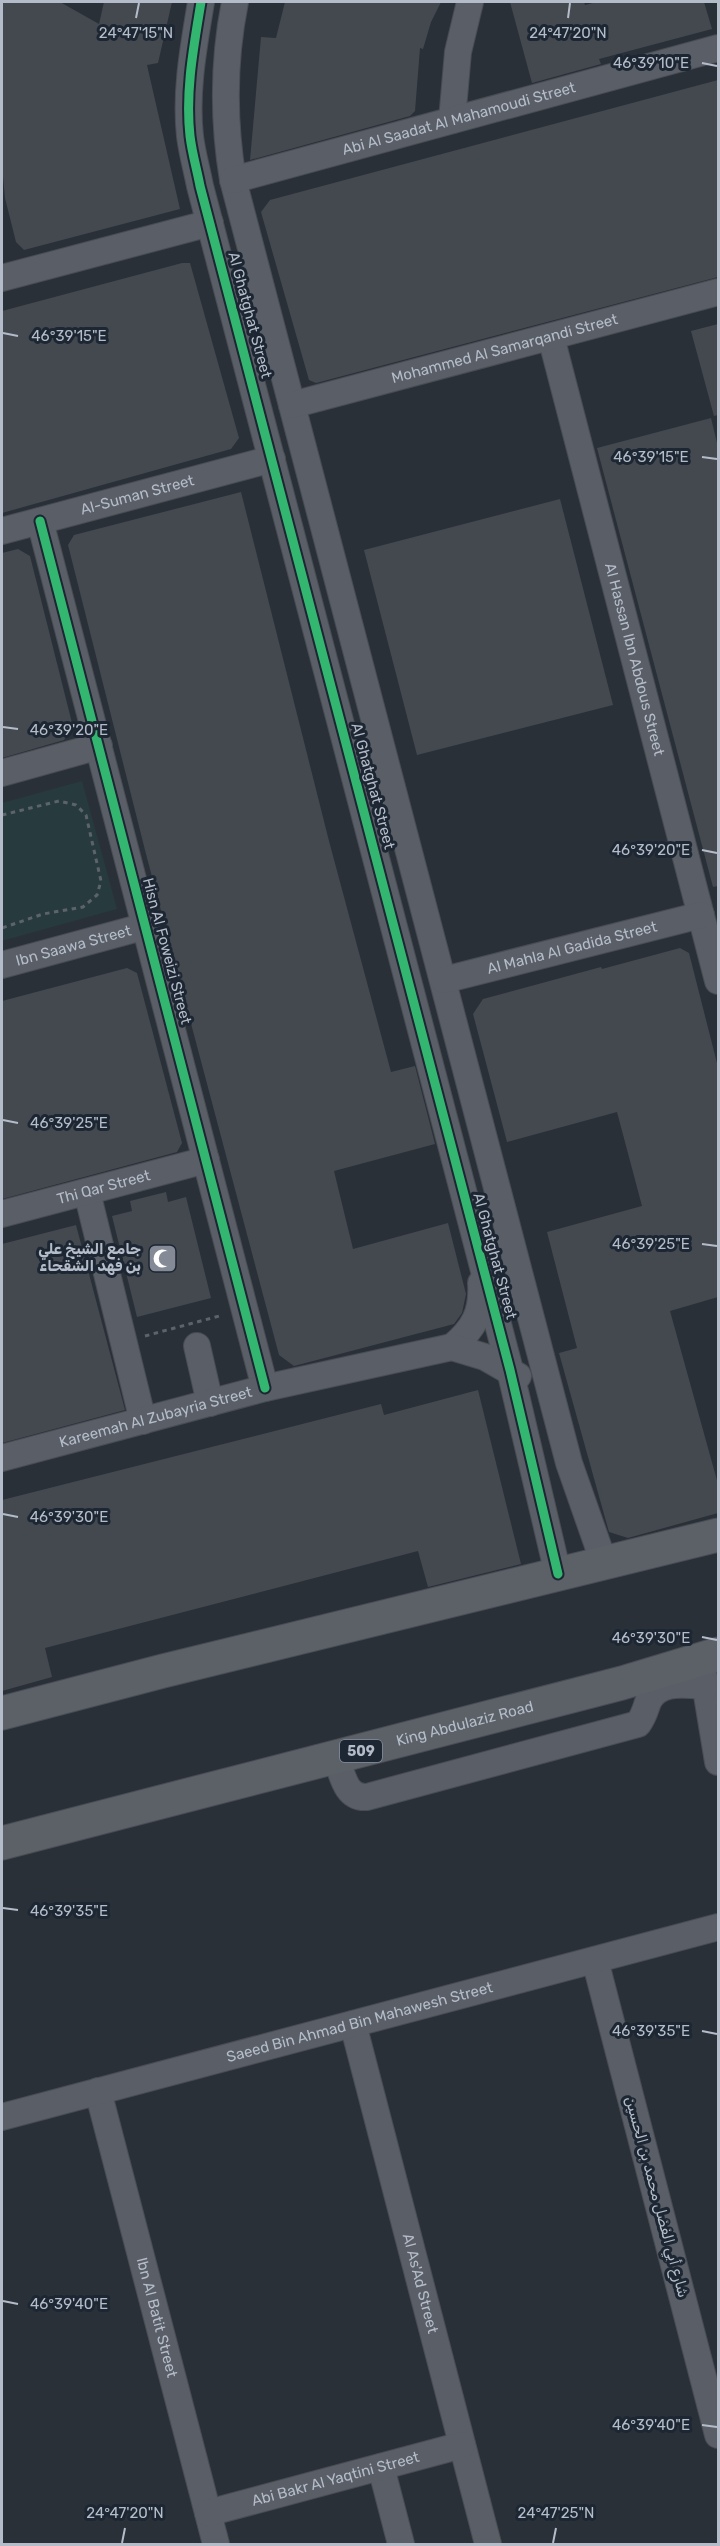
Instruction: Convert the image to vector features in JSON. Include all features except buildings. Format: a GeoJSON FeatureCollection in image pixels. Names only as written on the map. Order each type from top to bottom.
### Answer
{"type":"FeatureCollection","features":[{"type":"Feature","properties":{"kind":"main road"},"geometry":{"type":"LineString","coordinates":[[2,1713],[718,1534]]}},
{"type":"Feature","properties":{"kind":"main road","name":"King Abdulaziz Road"},"geometry":{"type":"LineString","coordinates":[[2,1843],[622,1683],[708,1666]]}},
{"type":"Feature","properties":{"kind":"street","name":"Al Ghatghat Street"},"geometry":{"type":"LineString","coordinates":[[201,2],[191,63],[190,136],[210,223],[510,1370],[558,1574]]}},
{"type":"Feature","properties":{"kind":"street","name":"Al Ghatghat Street"},"geometry":{"type":"LineString","coordinates":[[235,2],[226,57],[225,88],[225,118],[232,180],[444,980],[569,1463],[604,1563]]}},
{"type":"Feature","properties":{"kind":"street"},"geometry":{"type":"LineString","coordinates":[[452,120],[458,52],[470,2]]}},
{"type":"Feature","properties":{"kind":"street","name":"Abi Al Saadat Al Mahamoudi Street"},"geometry":{"type":"LineString","coordinates":[[232,180],[718,48]]}},
{"type":"Feature","properties":{"kind":"street"},"geometry":{"type":"LineString","coordinates":[[2,278],[210,223]]}},
{"type":"Feature","properties":{"kind":"street","name":"Mohammed Al Samarqandi Street"},"geometry":{"type":"LineString","coordinates":[[291,405],[718,292]]}},
{"type":"Feature","properties":{"kind":"street","name":"Al Hassan Ibn Abdous Street"},"geometry":{"type":"LineString","coordinates":[[551,337],[718,981]]}},
{"type":"Feature","properties":{"kind":"street"},"geometry":{"type":"LineString","coordinates":[[244,352],[276,343]]}},
{"type":"Feature","properties":{"kind":"street","name":"Al-Suman Street"},"geometry":{"type":"LineString","coordinates":[[2,531],[272,459]]}},
{"type":"Feature","properties":{"kind":"street","name":"Hisn Al Foweizi Street"},"geometry":{"type":"LineString","coordinates":[[40,521],[266,1388]]}},
{"type":"Feature","properties":{"kind":"street"},"geometry":{"type":"LineString","coordinates":[[2,772],[99,746]]}},
{"type":"Feature","properties":{"kind":"street","name":"Al Mahla Al Gadida Street"},"geometry":{"type":"LineString","coordinates":[[444,980],[701,915]]}},
{"type":"Feature","properties":{"kind":"street","name":"Ibn Saawa Street"},"geometry":{"type":"LineString","coordinates":[[2,965],[146,926]]}},
{"type":"Feature","properties":{"kind":"street","name":"Thi Qar Street"},"geometry":{"type":"LineString","coordinates":[[2,1214],[206,1160]]}},
{"type":"Feature","properties":{"kind":"street"},"geometry":{"type":"LineString","coordinates":[[87,1191],[143,1421]]}},
{"type":"Feature","properties":{"kind":"street"},"geometry":{"type":"LineString","coordinates":[[452,1347],[474,1325],[481,1309],[480,1258],[514,1248]]}},
{"type":"Feature","properties":{"kind":"street"},"geometry":{"type":"LineString","coordinates":[[197,1346],[210,1403]]}},
{"type":"Feature","properties":{"kind":"street","name":"Kareemah Al Zubayria Street"},"geometry":{"type":"LineString","coordinates":[[2,1458],[266,1388],[452,1347],[485,1357],[510,1370],[556,1408]]}},
{"type":"Feature","properties":{"kind":"street"},"geometry":{"type":"LineString","coordinates":[[534,1474],[544,1481],[558,1480],[563,1476],[569,1463]]}},
{"type":"Feature","properties":{"kind":"street"},"geometry":{"type":"LineString","coordinates":[[336,1757],[349,1790],[356,1796],[367,1797],[638,1724],[646,1713],[649,1701],[664,1687],[708,1666],[718,1762]]}},
{"type":"Feature","properties":{"kind":"street","name":"Saeed Bin Ahmad Bin Mahawesh Street"},"geometry":{"type":"LineString","coordinates":[[2,2117],[718,1927]]}},
{"type":"Feature","properties":{"kind":"street","name":"شارع أبي الفضل محمد بن الحسين"},"geometry":{"type":"LineString","coordinates":[[595,1959],[718,2435]]}},
{"type":"Feature","properties":{"kind":"street","name":"Al As'Ad Street"},"geometry":{"type":"LineString","coordinates":[[353,2024],[488,2544]]}},
{"type":"Feature","properties":{"kind":"street","name":"Ibn Al Batit Street"},"geometry":{"type":"LineString","coordinates":[[98,2091],[216,2544]]}},
{"type":"Feature","properties":{"kind":"street","name":"Abi Bakr Al Yaqtini Street"},"geometry":{"type":"LineString","coordinates":[[208,2513],[462,2445]]}},
{"type":"Feature","properties":{"kind":"street"},"geometry":{"type":"LineString","coordinates":[[381,2467],[401,2544]]}},
{"type":"Feature","properties":{"kind":"path"},"geometry":{"type":"LineString","coordinates":[[2,815],[59,801],[76,805],[86,815],[101,881],[98,895],[83,907],[44,914],[2,928]]}},
{"type":"Feature","properties":{"kind":"path"},"geometry":{"type":"LineString","coordinates":[[124,1342],[245,1309]]}},
{"type":"Feature","properties":{"kind":"green space"},"geometry":{"type":"Polygon","coordinates":[[[82,781],[117,909],[2,941],[2,803],[82,781]]]}},
{"type":"Feature","properties":{"kind":"cycle path"},"geometry":{"type":"LineString","coordinates":[[201,2],[191,68],[189,102],[190,136],[200,186],[510,1370],[558,1574]]}},
{"type":"Feature","properties":{"kind":"cycle path"},"geometry":{"type":"LineString","coordinates":[[40,521],[265,1388]]}},
{"type":"Feature","properties":{"kind":"place","name":"جامع الشيخ علي بن فهد الشقحاء"},"geometry":{"type":"Point","coordinates":[162,1258]}}]}
